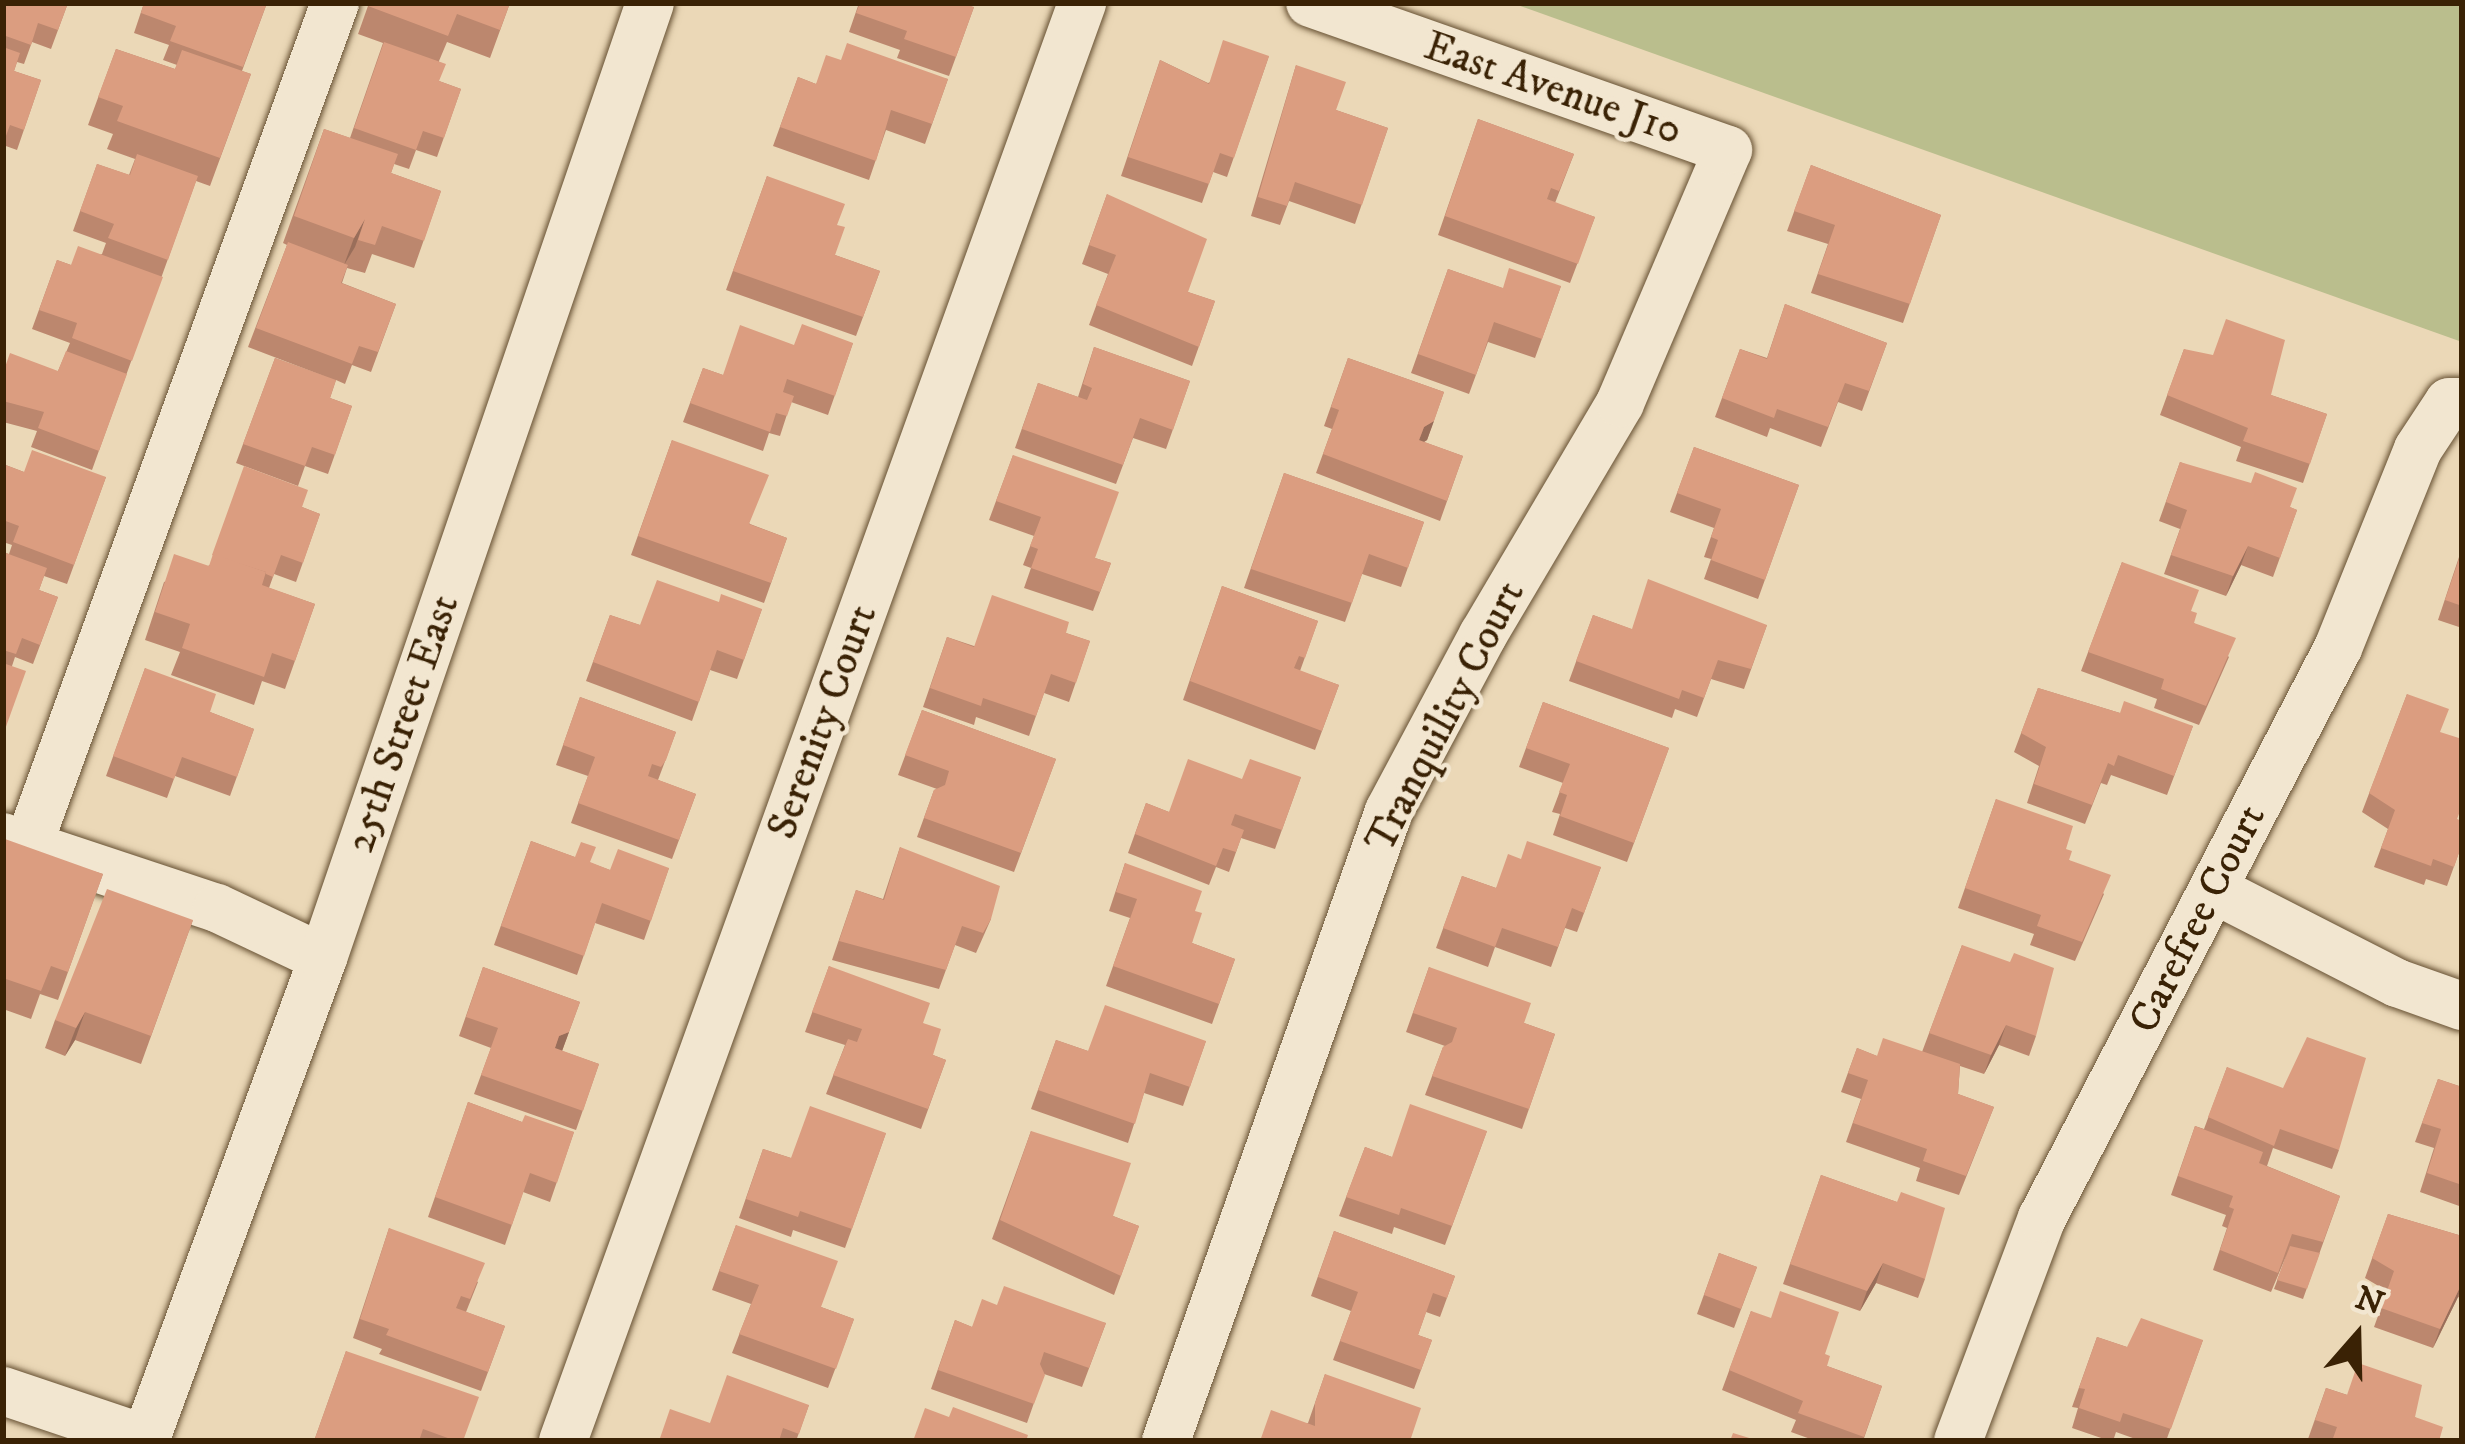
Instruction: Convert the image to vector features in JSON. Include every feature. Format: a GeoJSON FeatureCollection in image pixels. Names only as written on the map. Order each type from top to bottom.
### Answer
{"type":"FeatureCollection","features":[{"type":"Feature","properties":{"kind":"street"},"geometry":{"type":"LineString","coordinates":[[323,958],[217,908],[16,842],[335,3]]}},
{"type":"Feature","properties":{"kind":"street","name":"25th Street East"},"geometry":{"type":"LineString","coordinates":[[145,1440],[323,958],[650,3]]}},
{"type":"Feature","properties":{"kind":"street","name":"Serenity Court"},"geometry":{"type":"LineString","coordinates":[[563,1441],[1082,3]]}},
{"type":"Feature","properties":{"kind":"street","name":"East Avenue J10"},"geometry":{"type":"LineString","coordinates":[[1310,3],[1728,150]]}},
{"type":"Feature","properties":{"kind":"street","name":"Tranquility Court"},"geometry":{"type":"LineString","coordinates":[[1166,1441],[1389,811],[1483,635],[1620,403],[1728,150]]}},
{"type":"Feature","properties":{"kind":"street","name":"Carefree Court"},"geometry":{"type":"LineString","coordinates":[[1958,1441],[2042,1218],[2338,648],[2418,449],[2455,402]]}},
{"type":"Feature","properties":{"kind":"street"},"geometry":{"type":"LineString","coordinates":[[2215,890],[2397,983],[2462,1006]]}},
{"type":"Feature","properties":{"kind":"street"},"geometry":{"type":"LineString","coordinates":[[3,1391],[145,1440]]}},
{"type":"Feature","properties":{"kind":"green space"},"geometry":{"type":"Polygon","coordinates":[[[1512,3],[2462,3],[2462,342],[1512,3]]]}},
{"type":"Feature","properties":{"kind":"building"},"geometry":{"type":"Polygon","coordinates":[[[3,3],[68,3],[58,30],[38,23],[31,45],[3,35],[3,3]]]}},
{"type":"Feature","properties":{"kind":"building"},"geometry":{"type":"Polygon","coordinates":[[[144,3],[267,3],[243,67],[170,41],[176,26],[141,13],[144,3]]]}},
{"type":"Feature","properties":{"kind":"building"},"geometry":{"type":"Polygon","coordinates":[[[369,3],[510,3],[500,30],[457,14],[448,36],[369,3]]]}},
{"type":"Feature","properties":{"kind":"building"},"geometry":{"type":"Polygon","coordinates":[[[860,3],[963,3],[974,7],[956,57],[904,39],[907,31],[856,13],[860,3]]]}},
{"type":"Feature","properties":{"kind":"building"},"geometry":{"type":"Polygon","coordinates":[[[1223,40],[1269,56],[1234,158],[1220,153],[1209,184],[1128,157],[1160,60],[1209,84],[1223,40]]]}},
{"type":"Feature","properties":{"kind":"building"},"geometry":{"type":"Polygon","coordinates":[[[384,42],[446,64],[439,81],[461,89],[444,138],[423,131],[416,150],[354,128],[384,42]]]}},
{"type":"Feature","properties":{"kind":"building"},"geometry":{"type":"Polygon","coordinates":[[[847,43],[948,79],[932,124],[891,110],[876,161],[780,127],[798,77],[816,84],[826,55],[841,60],[847,43]]]}},
{"type":"Feature","properties":{"kind":"building"},"geometry":{"type":"Polygon","coordinates":[[[3,47],[20,53],[14,71],[41,80],[24,130],[10,125],[3,144],[3,47]]]}},
{"type":"Feature","properties":{"kind":"building"},"geometry":{"type":"Polygon","coordinates":[[[116,49],[175,69],[182,50],[251,74],[220,158],[117,121],[123,106],[98,97],[116,49]]]}},
{"type":"Feature","properties":{"kind":"building"},"geometry":{"type":"Polygon","coordinates":[[[1296,65],[1346,82],[1336,110],[1388,128],[1362,205],[1295,182],[1287,206],[1258,197],[1296,65]]]}},
{"type":"Feature","properties":{"kind":"building"},"geometry":{"type":"Polygon","coordinates":[[[1478,119],[1574,154],[1559,191],[1551,188],[1547,199],[1595,217],[1578,264],[1445,216],[1478,119]]]}},
{"type":"Feature","properties":{"kind":"building"},"geometry":{"type":"Polygon","coordinates":[[[324,129],[398,154],[391,173],[441,191],[424,241],[382,226],[375,245],[358,240],[365,219],[354,238],[294,216],[324,129]]]}},
{"type":"Feature","properties":{"kind":"building"},"geometry":{"type":"Polygon","coordinates":[[[137,154],[198,176],[168,260],[108,238],[114,224],[80,211],[97,164],[130,175],[137,154]]]}},
{"type":"Feature","properties":{"kind":"building"},"geometry":{"type":"Polygon","coordinates":[[[1811,165],[1941,215],[1910,304],[1818,274],[1835,225],[1794,211],[1811,165]]]}},
{"type":"Feature","properties":{"kind":"building"},"geometry":{"type":"Polygon","coordinates":[[[767,176],[845,204],[837,225],[845,227],[835,255],[880,271],[863,317],[733,271],[767,176]]]}},
{"type":"Feature","properties":{"kind":"building"},"geometry":{"type":"Polygon","coordinates":[[[1107,194],[1207,239],[1188,292],[1215,301],[1199,347],[1096,305],[1116,255],[1089,245],[1107,194]]]}},
{"type":"Feature","properties":{"kind":"building"},"geometry":{"type":"Polygon","coordinates":[[[288,242],[348,265],[341,283],[396,304],[378,352],[359,346],[352,364],[256,328],[288,242]]]}},
{"type":"Feature","properties":{"kind":"building"},"geometry":{"type":"Polygon","coordinates":[[[78,246],[163,277],[132,361],[72,338],[77,323],[39,310],[57,260],[71,265],[78,246]]]}},
{"type":"Feature","properties":{"kind":"building"},"geometry":{"type":"Polygon","coordinates":[[[1509,268],[1561,286],[1542,339],[1494,322],[1476,375],[1418,354],[1448,269],[1503,288],[1509,268]]]}},
{"type":"Feature","properties":{"kind":"building"},"geometry":{"type":"Polygon","coordinates":[[[1785,304],[1887,343],[1869,391],[1845,383],[1828,427],[1777,409],[1774,418],[1722,398],[1740,349],[1767,359],[1785,304]]]}},
{"type":"Feature","properties":{"kind":"building"},"geometry":{"type":"Polygon","coordinates":[[[2226,319],[2285,340],[2271,395],[2327,414],[2310,464],[2243,441],[2248,428],[2167,395],[2184,349],[2213,355],[2226,319]]]}},
{"type":"Feature","properties":{"kind":"building"},"geometry":{"type":"Polygon","coordinates":[[[802,324],[853,343],[835,396],[787,379],[783,392],[794,396],[787,416],[776,413],[770,432],[690,403],[703,368],[723,375],[740,325],[794,345],[802,324]]]}},
{"type":"Feature","properties":{"kind":"building"},"geometry":{"type":"Polygon","coordinates":[[[1094,347],[1190,381],[1173,430],[1140,418],[1123,465],[1022,429],[1038,383],[1087,400],[1092,388],[1083,384],[1094,347]]]}},
{"type":"Feature","properties":{"kind":"building"},"geometry":{"type":"Polygon","coordinates":[[[66,351],[127,374],[99,451],[38,428],[44,412],[3,401],[3,373],[10,353],[58,371],[66,351]]]}},
{"type":"Feature","properties":{"kind":"building"},"geometry":{"type":"Polygon","coordinates":[[[275,358],[336,380],[330,398],[352,406],[335,455],[312,447],[305,466],[243,444],[275,358]]]}},
{"type":"Feature","properties":{"kind":"building"},"geometry":{"type":"Polygon","coordinates":[[[1348,358],[1444,392],[1434,421],[1424,427],[1419,440],[1463,456],[1447,501],[1323,454],[1339,410],[1331,407],[1348,358]]]}},
{"type":"Feature","properties":{"kind":"building"},"geometry":{"type":"Polygon","coordinates":[[[672,440],[769,475],[749,524],[787,538],[771,583],[638,536],[672,440]]]}},
{"type":"Feature","properties":{"kind":"building"},"geometry":{"type":"Polygon","coordinates":[[[1694,447],[1799,485],[1765,580],[1711,560],[1718,540],[1711,537],[1721,509],[1677,493],[1694,447]]]}},
{"type":"Feature","properties":{"kind":"building"},"geometry":{"type":"Polygon","coordinates":[[[32,450],[106,477],[74,565],[13,542],[19,526],[3,520],[3,464],[24,472],[32,450]]]}},
{"type":"Feature","properties":{"kind":"building"},"geometry":{"type":"Polygon","coordinates":[[[1013,455],[1119,492],[1095,558],[1111,563],[1100,592],[1031,568],[1038,549],[1030,546],[1041,517],[996,501],[1013,455]]]}},
{"type":"Feature","properties":{"kind":"building"},"geometry":{"type":"Polygon","coordinates":[[[2180,462],[2251,483],[2255,472],[2297,488],[2290,507],[2297,510],[2280,558],[2248,546],[2233,576],[2171,555],[2187,510],[2166,502],[2180,462]]]}},
{"type":"Feature","properties":{"kind":"building"},"geometry":{"type":"Polygon","coordinates":[[[244,466],[308,490],[302,507],[320,514],[303,563],[281,555],[273,577],[212,555],[244,466]]]}},
{"type":"Feature","properties":{"kind":"building"},"geometry":{"type":"Polygon","coordinates":[[[1284,473],[1424,522],[1408,568],[1369,554],[1352,603],[1251,569],[1284,473]]]}},
{"type":"Feature","properties":{"kind":"building"},"geometry":{"type":"Polygon","coordinates":[[[2462,550],[2462,606],[2445,600],[2462,550]]]}},
{"type":"Feature","properties":{"kind":"building"},"geometry":{"type":"Polygon","coordinates":[[[3,552],[47,568],[39,590],[58,597],[40,645],[22,638],[16,654],[3,650],[3,552]]]}},
{"type":"Feature","properties":{"kind":"building"},"geometry":{"type":"Polygon","coordinates":[[[174,554],[209,566],[213,554],[266,572],[262,585],[315,604],[295,661],[272,653],[264,677],[182,648],[190,624],[155,612],[174,554]]]}},
{"type":"Feature","properties":{"kind":"building"},"geometry":{"type":"Polygon","coordinates":[[[2122,562],[2199,590],[2191,611],[2197,613],[2194,623],[2236,638],[2206,706],[2161,689],[2164,679],[2088,652],[2122,562]]]}},
{"type":"Feature","properties":{"kind":"building"},"geometry":{"type":"Polygon","coordinates":[[[1648,579],[1767,625],[1751,669],[1718,660],[1704,698],[1682,690],[1679,699],[1576,661],[1593,615],[1632,629],[1648,579]]]}},
{"type":"Feature","properties":{"kind":"building"},"geometry":{"type":"Polygon","coordinates":[[[657,580],[719,602],[721,594],[762,609],[744,660],[717,650],[699,702],[593,662],[610,615],[640,625],[657,580]]]}},
{"type":"Feature","properties":{"kind":"building"},"geometry":{"type":"Polygon","coordinates":[[[1222,586],[1318,621],[1305,658],[1299,656],[1294,668],[1339,685],[1322,731],[1190,681],[1222,586]]]}},
{"type":"Feature","properties":{"kind":"building"},"geometry":{"type":"Polygon","coordinates":[[[992,595],[1069,622],[1066,633],[1090,641],[1076,683],[1051,674],[1036,716],[983,698],[981,706],[930,688],[947,637],[974,647],[992,595]]]}},
{"type":"Feature","properties":{"kind":"building"},"geometry":{"type":"Polygon","coordinates":[[[3,663],[26,671],[3,735],[3,663]]]}},
{"type":"Feature","properties":{"kind":"building"},"geometry":{"type":"Polygon","coordinates":[[[145,668],[216,694],[210,712],[254,729],[237,777],[182,757],[174,779],[113,756],[145,668]]]}},
{"type":"Feature","properties":{"kind":"building"},"geometry":{"type":"Polygon","coordinates":[[[2038,688],[2120,713],[2124,701],[2193,726],[2174,776],[2118,755],[2114,766],[2108,763],[2092,805],[2034,784],[2046,747],[2021,733],[2038,688]]]}},
{"type":"Feature","properties":{"kind":"building"},"geometry":{"type":"Polygon","coordinates":[[[2407,694],[2449,709],[2440,732],[2462,739],[2462,806],[2457,819],[2462,821],[2462,844],[2454,867],[2433,859],[2431,866],[2381,848],[2395,810],[2369,793],[2407,694]]]}},
{"type":"Feature","properties":{"kind":"building"},"geometry":{"type":"Polygon","coordinates":[[[580,697],[676,732],[666,760],[661,767],[652,764],[648,776],[696,794],[679,840],[578,803],[595,757],[563,745],[580,697]]]}},
{"type":"Feature","properties":{"kind":"building"},"geometry":{"type":"Polygon","coordinates":[[[1543,702],[1669,748],[1634,843],[1560,816],[1567,795],[1559,792],[1570,764],[1526,748],[1543,702]]]}},
{"type":"Feature","properties":{"kind":"building"},"geometry":{"type":"Polygon","coordinates":[[[922,710],[1056,759],[1021,853],[924,818],[934,790],[945,785],[949,771],[905,755],[922,710]]]}},
{"type":"Feature","properties":{"kind":"building"},"geometry":{"type":"Polygon","coordinates":[[[1188,759],[1242,779],[1250,759],[1301,777],[1282,830],[1235,814],[1231,825],[1244,830],[1236,852],[1223,848],[1216,866],[1135,834],[1146,803],[1169,812],[1188,759]]]}},
{"type":"Feature","properties":{"kind":"building"},"geometry":{"type":"Polygon","coordinates":[[[1996,799],[2073,826],[2066,849],[2072,851],[2069,860],[2111,875],[2082,942],[2037,926],[2041,915],[1965,888],[1996,799]]]}},
{"type":"Feature","properties":{"kind":"building"},"geometry":{"type":"Polygon","coordinates":[[[5,839],[103,874],[68,972],[51,966],[41,991],[3,978],[5,839]]]}},
{"type":"Feature","properties":{"kind":"building"},"geometry":{"type":"Polygon","coordinates":[[[531,841],[575,857],[581,842],[596,847],[590,862],[610,870],[618,849],[669,868],[651,921],[602,903],[584,956],[501,926],[531,841]]]}},
{"type":"Feature","properties":{"kind":"building"},"geometry":{"type":"Polygon","coordinates":[[[1527,841],[1601,867],[1584,913],[1572,908],[1558,947],[1502,928],[1495,947],[1443,928],[1462,876],[1496,888],[1508,854],[1521,859],[1527,841]]]}},
{"type":"Feature","properties":{"kind":"building"},"geometry":{"type":"Polygon","coordinates":[[[900,847],[1000,886],[983,933],[962,926],[946,970],[839,941],[856,890],[884,900],[900,847]]]}},
{"type":"Feature","properties":{"kind":"building"},"geometry":{"type":"Polygon","coordinates":[[[1125,863],[1202,891],[1195,911],[1202,913],[1192,943],[1235,959],[1219,1004],[1113,966],[1137,899],[1116,892],[1125,863]]]}},
{"type":"Feature","properties":{"kind":"building"},"geometry":{"type":"Polygon","coordinates":[[[107,889],[193,920],[151,1036],[85,1012],[76,1028],[55,1020],[107,889]]]}},
{"type":"Feature","properties":{"kind":"building"},"geometry":{"type":"Polygon","coordinates":[[[1962,945],[2010,962],[2014,953],[2054,968],[2036,1036],[2006,1025],[1991,1055],[1929,1033],[1962,945]]]}},
{"type":"Feature","properties":{"kind":"building"},"geometry":{"type":"Polygon","coordinates":[[[829,966],[930,1003],[923,1023],[941,1029],[933,1055],[946,1060],[928,1109],[833,1075],[848,1039],[857,1042],[862,1029],[812,1012],[829,966]]]}},
{"type":"Feature","properties":{"kind":"building"},"geometry":{"type":"Polygon","coordinates":[[[483,967],[580,1002],[569,1032],[559,1036],[555,1048],[599,1064],[583,1111],[481,1075],[498,1028],[466,1017],[483,967]]]}},
{"type":"Feature","properties":{"kind":"building"},"geometry":{"type":"Polygon","coordinates":[[[1429,967],[1531,1003],[1524,1023],[1555,1034],[1529,1109],[1432,1076],[1443,1047],[1452,1042],[1457,1028],[1413,1013],[1429,967]]]}},
{"type":"Feature","properties":{"kind":"building"},"geometry":{"type":"Polygon","coordinates":[[[1105,1005],[1206,1041],[1190,1087],[1150,1073],[1135,1124],[1038,1090],[1056,1040],[1088,1051],[1105,1005]]]}},
{"type":"Feature","properties":{"kind":"building"},"geometry":{"type":"Polygon","coordinates":[[[2307,1037],[2366,1058],[2339,1150],[2280,1129],[2274,1146],[2208,1117],[2227,1067],[2283,1088],[2307,1037]]]}},
{"type":"Feature","properties":{"kind":"building"},"geometry":{"type":"Polygon","coordinates":[[[1883,1038],[1960,1064],[1958,1094],[1994,1107],[1966,1176],[1923,1161],[1927,1149],[1853,1123],[1868,1080],[1848,1073],[1857,1048],[1877,1056],[1883,1038]]]}},
{"type":"Feature","properties":{"kind":"building"},"geometry":{"type":"Polygon","coordinates":[[[2438,1079],[2462,1087],[2462,1185],[2427,1173],[2441,1129],[2422,1123],[2438,1079]]]}},
{"type":"Feature","properties":{"kind":"building"},"geometry":{"type":"Polygon","coordinates":[[[468,1102],[522,1122],[525,1115],[574,1132],[557,1183],[530,1173],[512,1225],[435,1197],[468,1102]]]}},
{"type":"Feature","properties":{"kind":"building"},"geometry":{"type":"Polygon","coordinates":[[[1410,1104],[1487,1131],[1452,1226],[1401,1208],[1399,1215],[1346,1197],[1365,1147],[1392,1157],[1410,1104]]]}},
{"type":"Feature","properties":{"kind":"building"},"geometry":{"type":"Polygon","coordinates":[[[810,1106],[886,1133],[852,1229],[746,1199],[763,1149],[791,1158],[810,1106]]]}},
{"type":"Feature","properties":{"kind":"building"},"geometry":{"type":"Polygon","coordinates":[[[2195,1126],[2263,1152],[2259,1163],[2340,1196],[2323,1242],[2292,1234],[2278,1273],[2220,1250],[2234,1209],[2229,1207],[2233,1196],[2178,1176],[2195,1126]]]}},
{"type":"Feature","properties":{"kind":"building"},"geometry":{"type":"Polygon","coordinates":[[[1031,1131],[1131,1163],[1113,1216],[1139,1226],[1121,1276],[1000,1220],[1031,1131]]]}},
{"type":"Feature","properties":{"kind":"building"},"geometry":{"type":"Polygon","coordinates":[[[1821,1175],[1897,1202],[1901,1192],[1945,1208],[1925,1279],[1883,1263],[1867,1291],[1790,1264],[1821,1175]]]}},
{"type":"Feature","properties":{"kind":"building"},"geometry":{"type":"Polygon","coordinates":[[[2388,1214],[2462,1236],[2462,1283],[2440,1329],[2381,1308],[2394,1271],[2372,1258],[2388,1214]]]}},
{"type":"Feature","properties":{"kind":"building"},"geometry":{"type":"Polygon","coordinates":[[[736,1225],[838,1261],[821,1307],[854,1319],[836,1369],[739,1334],[759,1285],[719,1271],[736,1225]]]}},
{"type":"Feature","properties":{"kind":"building"},"geometry":{"type":"Polygon","coordinates":[[[389,1228],[485,1263],[470,1299],[461,1296],[456,1308],[505,1326],[488,1372],[386,1335],[389,1329],[360,1319],[389,1228]]]}},
{"type":"Feature","properties":{"kind":"building"},"geometry":{"type":"Polygon","coordinates":[[[1334,1231],[1455,1276],[1447,1298],[1433,1293],[1418,1335],[1432,1340],[1421,1370],[1340,1341],[1358,1292],[1318,1277],[1334,1231]]]}},
{"type":"Feature","properties":{"kind":"building"},"geometry":{"type":"Polygon","coordinates":[[[2290,1246],[2320,1253],[2307,1289],[2277,1280],[2290,1246]]]}},
{"type":"Feature","properties":{"kind":"building"},"geometry":{"type":"Polygon","coordinates":[[[1719,1253],[1757,1267],[1741,1309],[1704,1295],[1719,1253]]]}},
{"type":"Feature","properties":{"kind":"building"},"geometry":{"type":"Polygon","coordinates":[[[1004,1286],[1106,1323],[1089,1368],[1044,1352],[1040,1364],[1045,1375],[1034,1404],[938,1370],[955,1320],[972,1327],[982,1299],[997,1305],[1004,1286]]]}},
{"type":"Feature","properties":{"kind":"building"},"geometry":{"type":"Polygon","coordinates":[[[1780,1291],[1839,1312],[1825,1354],[1830,1356],[1827,1366],[1882,1386],[1864,1437],[1798,1413],[1803,1401],[1729,1370],[1751,1311],[1771,1318],[1780,1291]]]}},
{"type":"Feature","properties":{"kind":"building"},"geometry":{"type":"Polygon","coordinates":[[[2141,1318],[2203,1340],[2171,1429],[2123,1413],[2120,1422],[2079,1408],[2085,1389],[2079,1388],[2097,1337],[2127,1347],[2141,1318]]]}},
{"type":"Feature","properties":{"kind":"building"},"geometry":{"type":"Polygon","coordinates":[[[346,1351],[479,1397],[463,1441],[423,1429],[419,1441],[314,1441],[346,1351]]]}},
{"type":"Feature","properties":{"kind":"building"},"geometry":{"type":"Polygon","coordinates":[[[2358,1363],[2422,1385],[2415,1417],[2443,1427],[2439,1441],[2332,1441],[2337,1427],[2315,1420],[2326,1388],[2347,1395],[2358,1363]]]}},
{"type":"Feature","properties":{"kind":"building"},"geometry":{"type":"Polygon","coordinates":[[[1325,1374],[1421,1408],[1410,1441],[1260,1441],[1271,1410],[1315,1426],[1315,1403],[1325,1374]]]}},
{"type":"Feature","properties":{"kind":"building"},"geometry":{"type":"Polygon","coordinates":[[[727,1375],[809,1405],[799,1434],[783,1428],[779,1441],[659,1441],[670,1409],[710,1423],[727,1375]]]}},
{"type":"Feature","properties":{"kind":"building"},"geometry":{"type":"Polygon","coordinates":[[[953,1407],[1028,1435],[1026,1441],[913,1441],[925,1408],[949,1417],[953,1407]]]}},
{"type":"Feature","properties":{"kind":"building"},"geometry":{"type":"Polygon","coordinates":[[[1733,1433],[1759,1441],[1730,1441],[1733,1433]]]}}]}
